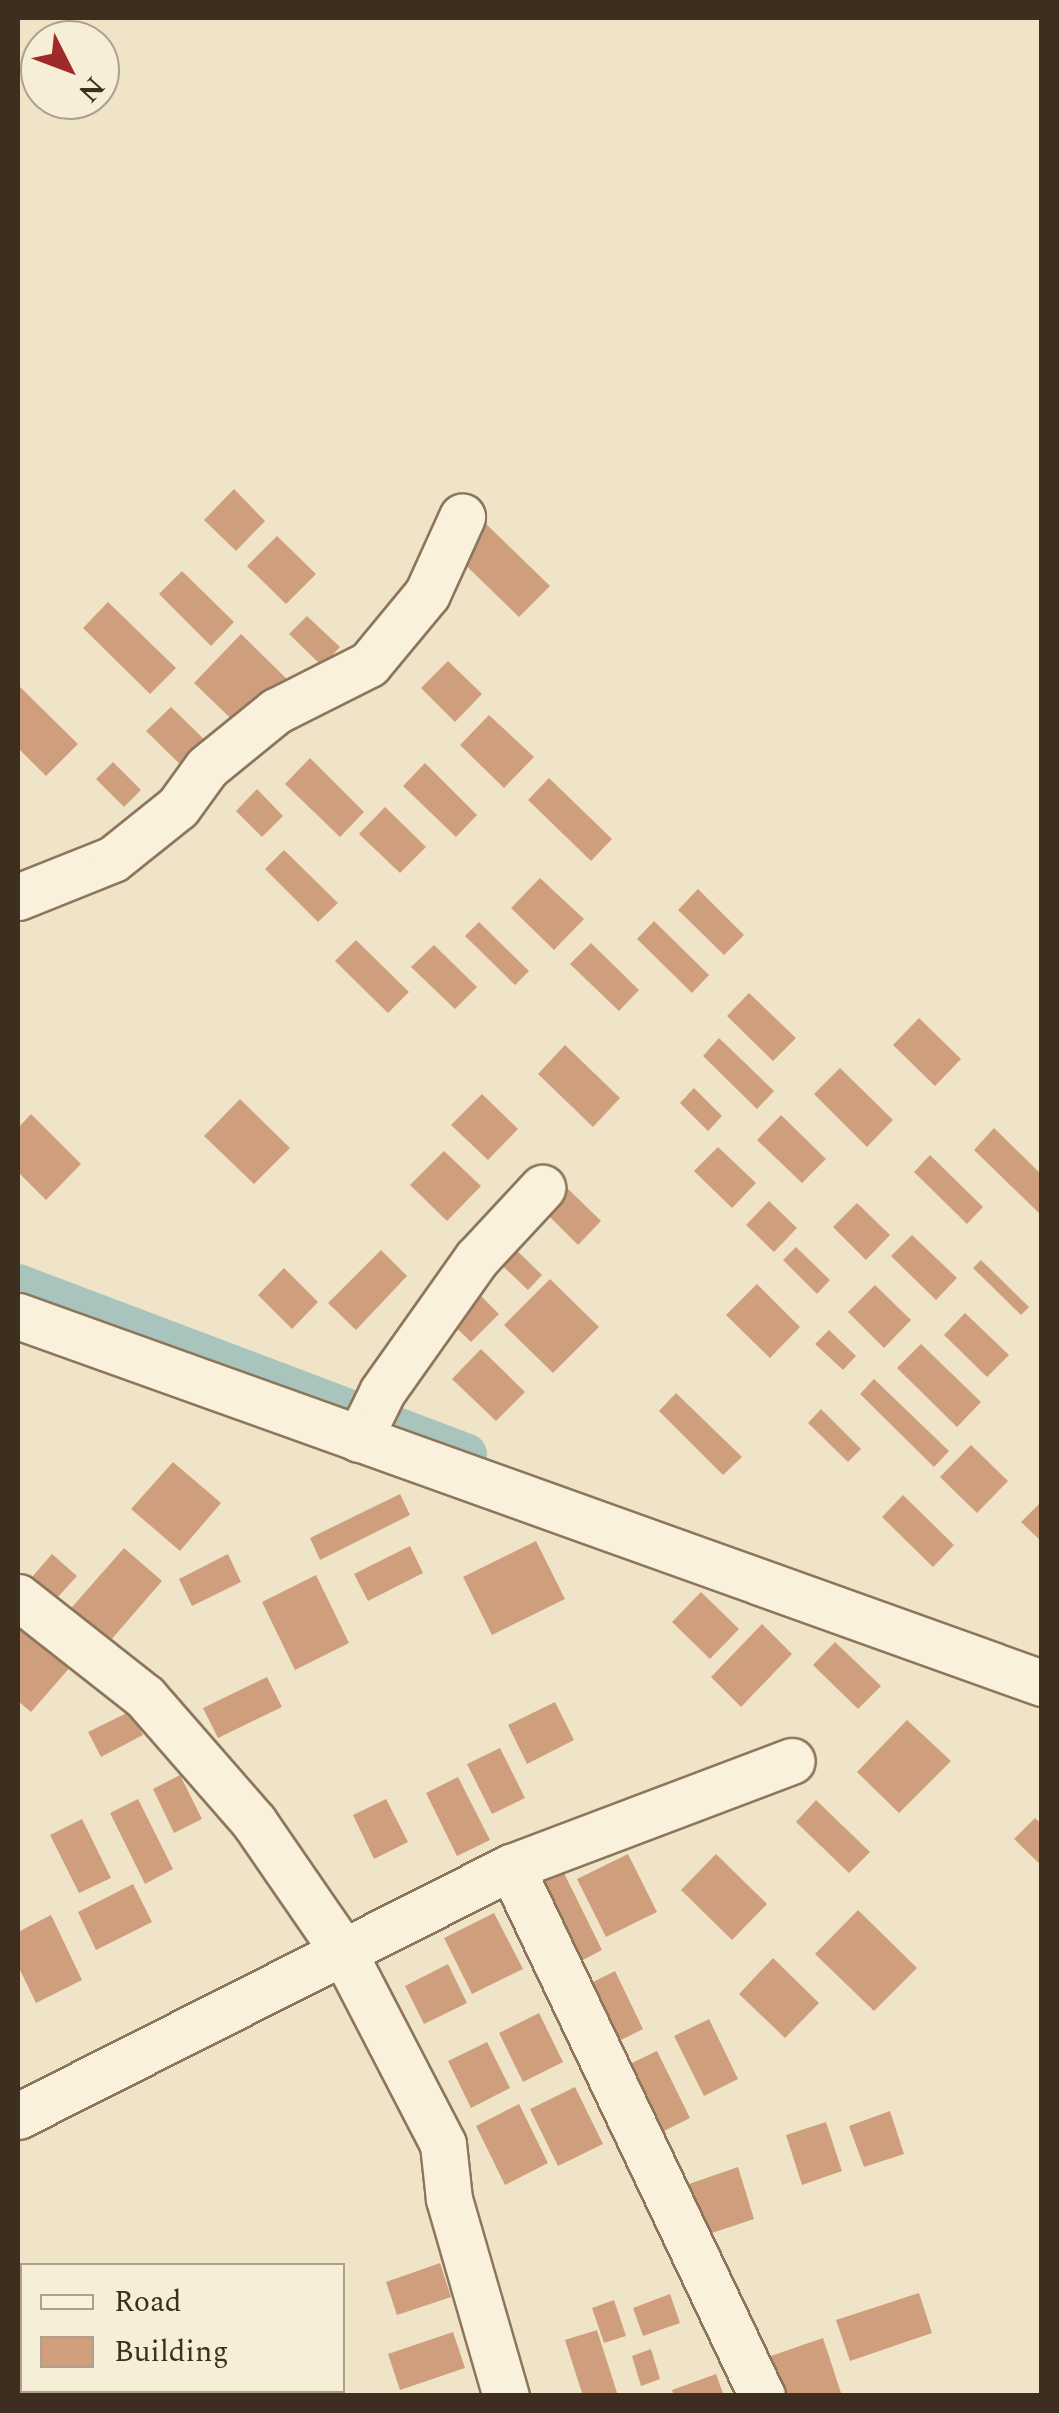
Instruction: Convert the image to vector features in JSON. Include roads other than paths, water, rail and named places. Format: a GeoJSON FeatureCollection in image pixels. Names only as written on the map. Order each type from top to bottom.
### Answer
{"type":"FeatureCollection","features":[{"type":"Feature","properties":{"kind":"street"},"geometry":{"type":"LineString","coordinates":[[18,897],[113,859],[178,808],[207,767],[276,711],[369,664],[427,594],[462,517]]}},
{"type":"Feature","properties":{"kind":"street"},"geometry":{"type":"LineString","coordinates":[[368,1420],[478,1258],[542,1188]]}},
{"type":"Feature","properties":{"kind":"street"},"geometry":{"type":"LineString","coordinates":[[18,1316],[368,1420],[1042,1683]]}},
{"type":"Feature","properties":{"kind":"street"},"geometry":{"type":"LineString","coordinates":[[18,1597],[145,1697],[254,1822],[344,1953],[443,2144],[449,2198],[506,2396]]}},
{"type":"Feature","properties":{"kind":"street"},"geometry":{"type":"LineString","coordinates":[[18,2116],[511,1867],[792,1762]]}},
{"type":"Feature","properties":{"kind":"street"},"geometry":{"type":"LineString","coordinates":[[511,1867],[762,2396]]}},
{"type":"Feature","properties":{"kind":"waterway"},"geometry":{"type":"LineString","coordinates":[[18,1285],[466,1454]]}}]}
